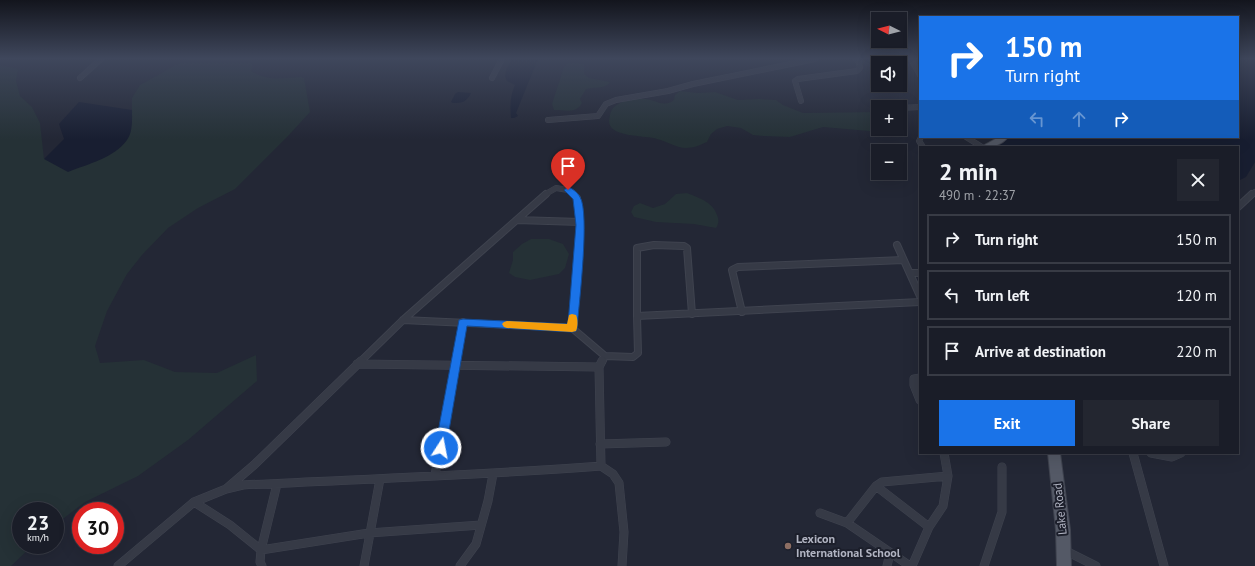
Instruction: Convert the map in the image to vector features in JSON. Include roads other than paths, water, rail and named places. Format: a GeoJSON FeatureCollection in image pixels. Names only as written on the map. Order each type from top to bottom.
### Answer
{"type":"FeatureCollection","features":[{"type":"Feature","properties":{"kind":"main road"},"geometry":{"type":"LineString","coordinates":[[988,146],[1003,138]]}},
{"type":"Feature","properties":{"kind":"main road","name":"Lake Road"},"geometry":{"type":"LineString","coordinates":[[1054,454],[1064,550],[1064,566]]}},
{"type":"Feature","properties":{"kind":"street"},"geometry":{"type":"LineString","coordinates":[[548,120],[598,116],[606,104],[616,100],[668,92],[689,85]]}},
{"type":"Feature","properties":{"kind":"street"},"geometry":{"type":"LineString","coordinates":[[796,85],[801,101]]}},
{"type":"Feature","properties":{"kind":"street"},"geometry":{"type":"LineString","coordinates":[[907,108],[919,107]]}},
{"type":"Feature","properties":{"kind":"street"},"geometry":{"type":"LineString","coordinates":[[968,138],[980,146]]}},
{"type":"Feature","properties":{"kind":"street"},"geometry":{"type":"LineString","coordinates":[[226,489],[254,465],[356,364],[403,320],[517,220],[541,197],[556,188],[568,190],[577,198],[580,222],[572,328]]}},
{"type":"Feature","properties":{"kind":"street"},"geometry":{"type":"LineString","coordinates":[[1239,206],[1255,192]]}},
{"type":"Feature","properties":{"kind":"street"},"geometry":{"type":"LineString","coordinates":[[517,220],[580,222]]}},
{"type":"Feature","properties":{"kind":"street"},"geometry":{"type":"LineString","coordinates":[[403,320],[572,328],[605,356],[633,358],[638,354],[637,248],[666,245],[684,246],[687,248],[692,314]]}},
{"type":"Feature","properties":{"kind":"street"},"geometry":{"type":"LineString","coordinates":[[897,246],[919,294]]}},
{"type":"Feature","properties":{"kind":"street"},"geometry":{"type":"LineString","coordinates":[[742,312],[732,270],[738,268],[903,260]]}},
{"type":"Feature","properties":{"kind":"street"},"geometry":{"type":"LineString","coordinates":[[910,273],[919,273]]}},
{"type":"Feature","properties":{"kind":"street"},"geometry":{"type":"LineString","coordinates":[[638,316],[919,302]]}},
{"type":"Feature","properties":{"kind":"street"},"geometry":{"type":"LineString","coordinates":[[436,475],[463,322]]}},
{"type":"Feature","properties":{"kind":"street"},"geometry":{"type":"LineString","coordinates":[[601,466],[599,367],[605,356]]}},
{"type":"Feature","properties":{"kind":"street"},"geometry":{"type":"LineString","coordinates":[[356,364],[599,367]]}},
{"type":"Feature","properties":{"kind":"street"},"geometry":{"type":"LineString","coordinates":[[919,378],[914,379],[914,385],[919,398]]}},
{"type":"Feature","properties":{"kind":"street"},"geometry":{"type":"LineString","coordinates":[[600,444],[666,442]]}},
{"type":"Feature","properties":{"kind":"street"},"geometry":{"type":"LineString","coordinates":[[820,513],[847,523],[911,566],[929,527],[944,506],[948,476],[944,454]]}},
{"type":"Feature","properties":{"kind":"street"},"geometry":{"type":"LineString","coordinates":[[1133,454],[1137,475],[1164,566]]}},
{"type":"Feature","properties":{"kind":"street"},"geometry":{"type":"LineString","coordinates":[[1156,454],[1172,457],[1179,454]]}},
{"type":"Feature","properties":{"kind":"street"},"geometry":{"type":"LineString","coordinates":[[118,566],[194,502],[226,489],[243,485],[436,475],[493,474],[601,466],[613,474],[619,483],[624,532],[622,566]]}},
{"type":"Feature","properties":{"kind":"street"},"geometry":{"type":"LineString","coordinates":[[984,566],[1002,512],[1002,467]]}},
{"type":"Feature","properties":{"kind":"street"},"geometry":{"type":"LineString","coordinates":[[460,566],[476,544],[488,501],[493,474]]}},
{"type":"Feature","properties":{"kind":"street"},"geometry":{"type":"LineString","coordinates":[[847,523],[876,486],[882,482],[948,476]]}},
{"type":"Feature","properties":{"kind":"street"},"geometry":{"type":"LineString","coordinates":[[364,566],[380,479]]}},
{"type":"Feature","properties":{"kind":"street"},"geometry":{"type":"LineString","coordinates":[[262,566],[260,562],[262,550],[277,484]]}},
{"type":"Feature","properties":{"kind":"street"},"geometry":{"type":"LineString","coordinates":[[876,486],[929,527]]}},
{"type":"Feature","properties":{"kind":"street"},"geometry":{"type":"LineString","coordinates":[[194,502],[230,524],[253,545],[262,550],[369,533],[481,525]]}},
{"type":"Feature","properties":{"kind":"street"},"geometry":{"type":"LineString","coordinates":[[1064,550],[1096,566]]}},
{"type":"Feature","properties":{"kind":"street"},"geometry":{"type":"LineString","coordinates":[[887,566],[890,552]]}},
{"type":"Feature","properties":{"kind":"water"},"geometry":{"type":"Polygon","coordinates":[[[515,85],[527,85],[516,113],[518,116],[514,118],[511,118],[512,93],[515,85]]]}},
{"type":"Feature","properties":{"kind":"water"},"geometry":{"type":"Polygon","coordinates":[[[1239,85],[1255,85],[1255,162],[1246,177],[1239,180],[1239,146],[997,146],[1005,138],[1239,138],[1239,85]]]}},
{"type":"Feature","properties":{"kind":"water"},"geometry":{"type":"Polygon","coordinates":[[[458,92],[471,93],[468,98],[462,102],[451,102],[455,94],[458,92]]]}},
{"type":"Feature","properties":{"kind":"water"},"geometry":{"type":"Polygon","coordinates":[[[79,102],[132,110],[131,129],[129,137],[122,146],[108,156],[68,172],[44,159],[64,139],[59,124],[79,102]]]}},
{"type":"Feature","properties":{"kind":"place","name":"Lexicon International School"},"geometry":{"type":"Point","coordinates":[788,546]}}]}
